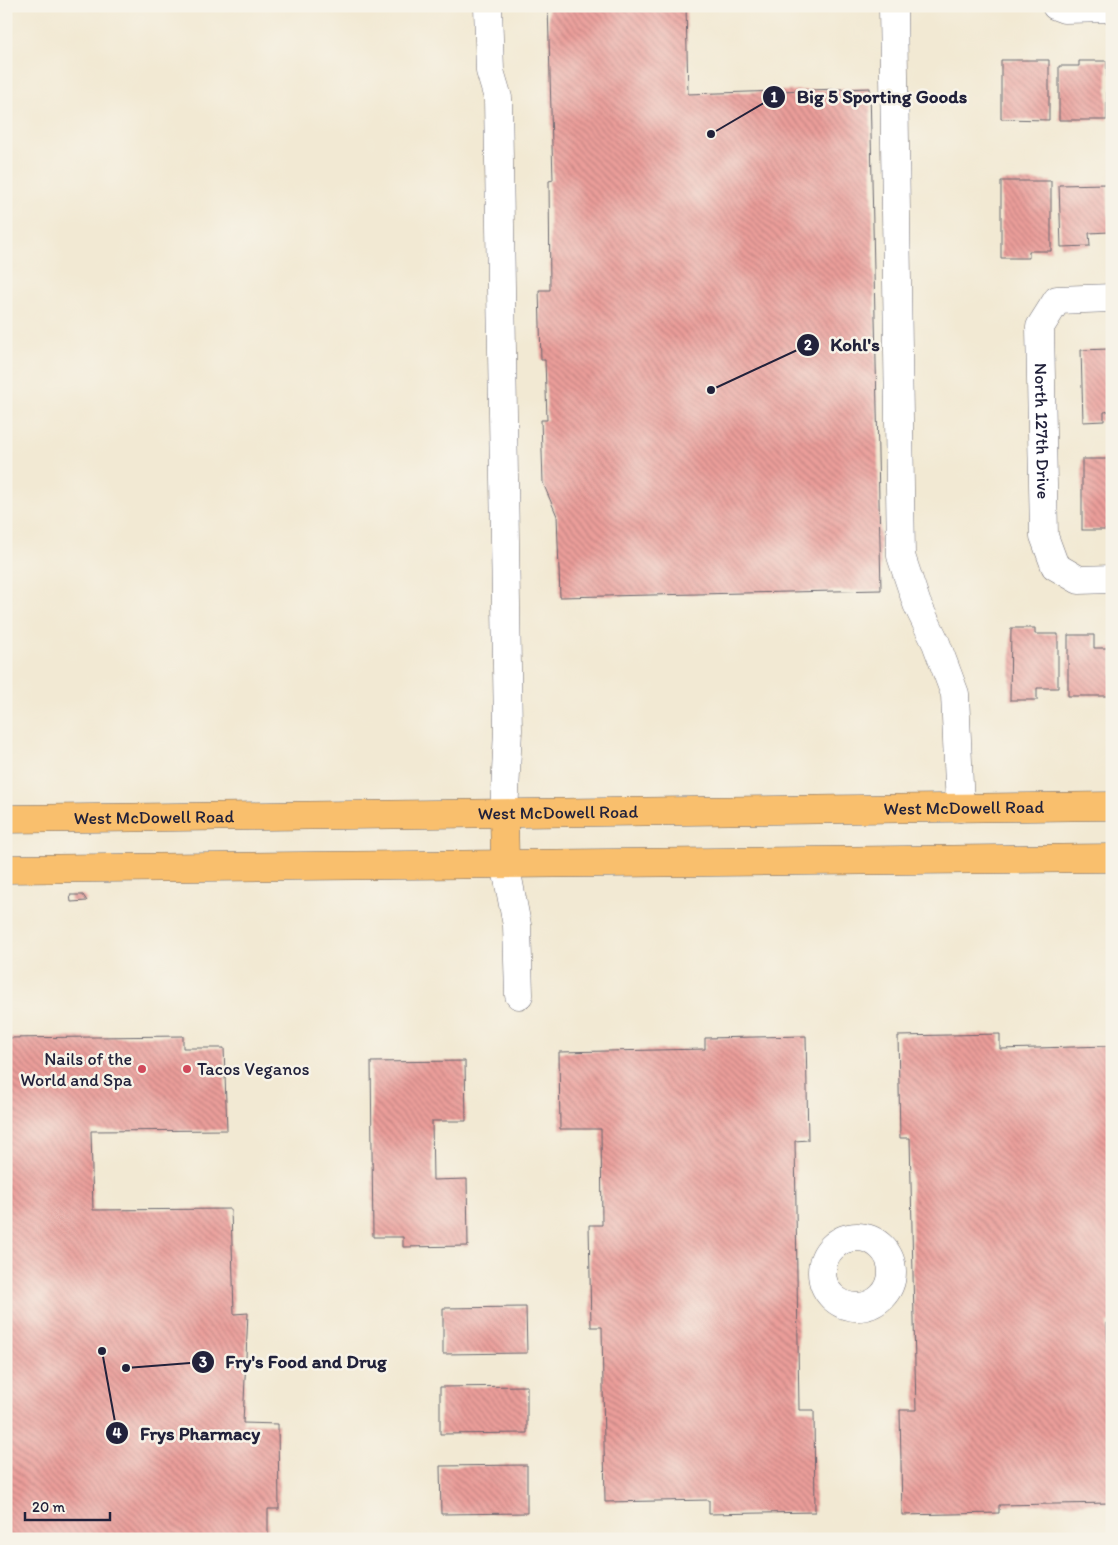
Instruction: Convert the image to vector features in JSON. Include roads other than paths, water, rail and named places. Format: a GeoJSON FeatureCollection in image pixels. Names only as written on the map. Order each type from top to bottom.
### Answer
{"type":"FeatureCollection","features":[{"type":"Feature","properties":{"kind":"main road","name":"West McDowell Road"},"geometry":{"type":"LineString","coordinates":[[6,819],[1112,806]]}},
{"type":"Feature","properties":{"kind":"main road"},"geometry":{"type":"LineString","coordinates":[[504,814],[505,863]]}},
{"type":"Feature","properties":{"kind":"main road"},"geometry":{"type":"LineString","coordinates":[[6,868],[1112,858]]}},
{"type":"Feature","properties":{"kind":"street"},"geometry":{"type":"LineString","coordinates":[[488,6],[490,71],[498,98],[508,730],[504,814]]}},
{"type":"Feature","properties":{"kind":"street"},"geometry":{"type":"LineString","coordinates":[[892,6],[901,556],[917,604],[936,643],[955,694],[960,808]]}},
{"type":"Feature","properties":{"kind":"street"},"geometry":{"type":"LineString","coordinates":[[1056,6],[1064,9],[1112,8]]}},
{"type":"Feature","properties":{"kind":"street","name":"North 127th Drive"},"geometry":{"type":"LineString","coordinates":[[1112,298],[1057,300],[1040,327],[1044,536],[1055,566],[1078,580],[1112,580]]}},
{"type":"Feature","properties":{"kind":"street"},"geometry":{"type":"LineString","coordinates":[[505,863],[517,925],[519,995]]}},
{"type":"Feature","properties":{"kind":"place","name":"Big 5 Sporting Goods"},"geometry":{"type":"Point","coordinates":[711,134]}},
{"type":"Feature","properties":{"kind":"place","name":"Kohl's"},"geometry":{"type":"Point","coordinates":[711,390]}},
{"type":"Feature","properties":{"kind":"place","name":"Nails of the World and Spa"},"geometry":{"type":"Point","coordinates":[142,1069]}},
{"type":"Feature","properties":{"kind":"place","name":"Tacos Veganos"},"geometry":{"type":"Point","coordinates":[187,1069]}},
{"type":"Feature","properties":{"kind":"place","name":"Frys Pharmacy"},"geometry":{"type":"Point","coordinates":[102,1351]}},
{"type":"Feature","properties":{"kind":"place","name":"Fry's Food and Drug"},"geometry":{"type":"Point","coordinates":[126,1368]}}]}
